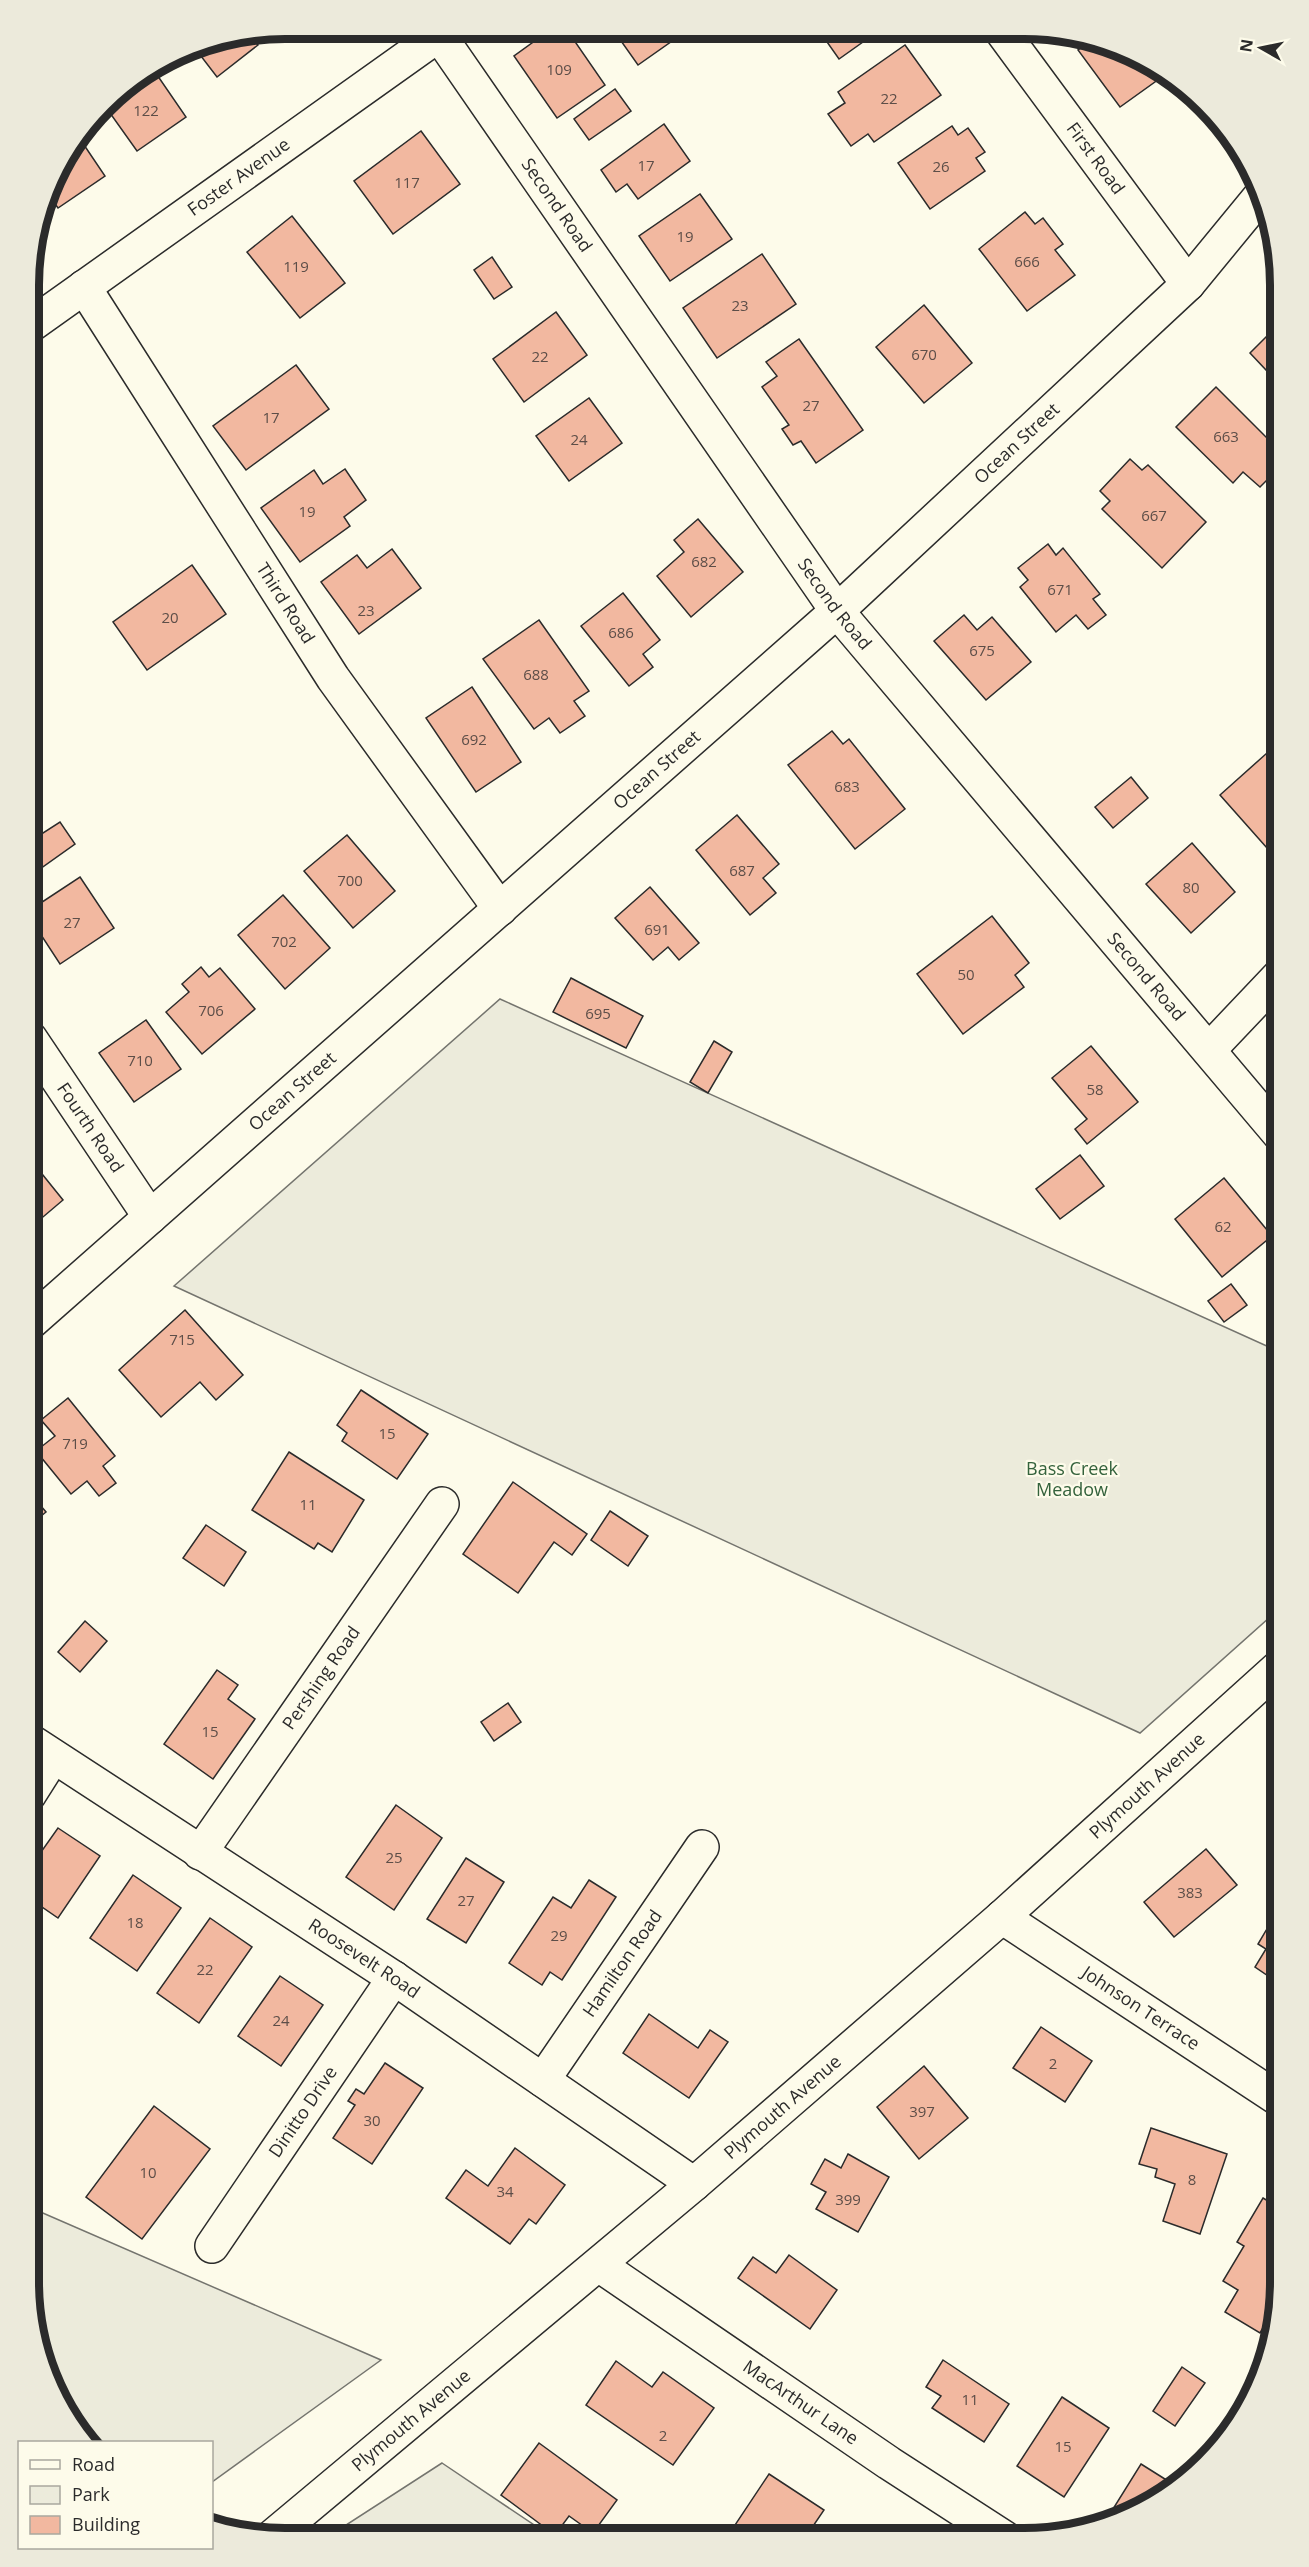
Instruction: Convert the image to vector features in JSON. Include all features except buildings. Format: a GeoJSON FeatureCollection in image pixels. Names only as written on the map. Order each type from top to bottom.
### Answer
{"type":"FeatureCollection","features":[{"type":"Feature","properties":{"kind":"street","name":"Foster Avenue"},"geometry":{"type":"LineString","coordinates":[[39,319],[433,39]]}},
{"type":"Feature","properties":{"kind":"street","name":"Second Road"},"geometry":{"type":"LineString","coordinates":[[448,39],[837,611],[1270,1123]]}},
{"type":"Feature","properties":{"kind":"street","name":"First Road"},"geometry":{"type":"LineString","coordinates":[[1007,39],[1188,284]]}},
{"type":"Feature","properties":{"kind":"street","name":"Ocean Street"},"geometry":{"type":"LineString","coordinates":[[39,1315],[837,611],[1188,284],[1255,202]]}},
{"type":"Feature","properties":{"kind":"street","name":"Third Road"},"geometry":{"type":"LineString","coordinates":[[84,287],[333,678],[500,909]]}},
{"type":"Feature","properties":{"kind":"street"},"geometry":{"type":"LineString","coordinates":[[1209,1050],[1270,986]]}},
{"type":"Feature","properties":{"kind":"street","name":"Fourth Road"},"geometry":{"type":"LineString","coordinates":[[39,1051],[150,1217]]}},
{"type":"Feature","properties":{"kind":"street","name":"Pershing Road"},"geometry":{"type":"LineString","coordinates":[[201,1853],[442,1504]]}},
{"type":"Feature","properties":{"kind":"street","name":"Plymouth Avenue"},"geometry":{"type":"LineString","coordinates":[[283,2528],[694,2184],[1002,1917],[1270,1675]]}},
{"type":"Feature","properties":{"kind":"street","name":"Roosevelt Road"},"geometry":{"type":"LineString","coordinates":[[41,1749],[394,1978],[694,2184]]}},
{"type":"Feature","properties":{"kind":"street","name":"Hamilton Road"},"geometry":{"type":"LineString","coordinates":[[543,2080],[702,1847]]}},
{"type":"Feature","properties":{"kind":"street","name":"Johnson Terrace"},"geometry":{"type":"LineString","coordinates":[[1002,1917],[1270,2093]]}},
{"type":"Feature","properties":{"kind":"street","name":"Dinitto Drive"},"geometry":{"type":"LineString","coordinates":[[212,2246],[394,1978]]}},
{"type":"Feature","properties":{"kind":"street","name":"MacArthur Lane"},"geometry":{"type":"LineString","coordinates":[[598,2265],[990,2528]]}},
{"type":"Feature","properties":{"kind":"green space","name":"Bass Creek Meadow"},"geometry":{"type":"Polygon","coordinates":[[[500,999],[1270,1347],[1270,1617],[1140,1733],[174,1286],[500,999]]]}},
{"type":"Feature","properties":{"kind":"green space"},"geometry":{"type":"Polygon","coordinates":[[[39,2211],[381,2360],[213,2481],[213,2441],[98,2441],[80,2419],[64,2391],[47,2346],[41,2314],[39,2282],[39,2211]]]}},
{"type":"Feature","properties":{"kind":"green space"},"geometry":{"type":"Polygon","coordinates":[[[442,2463],[539,2528],[341,2528],[442,2463]]]}}]}
